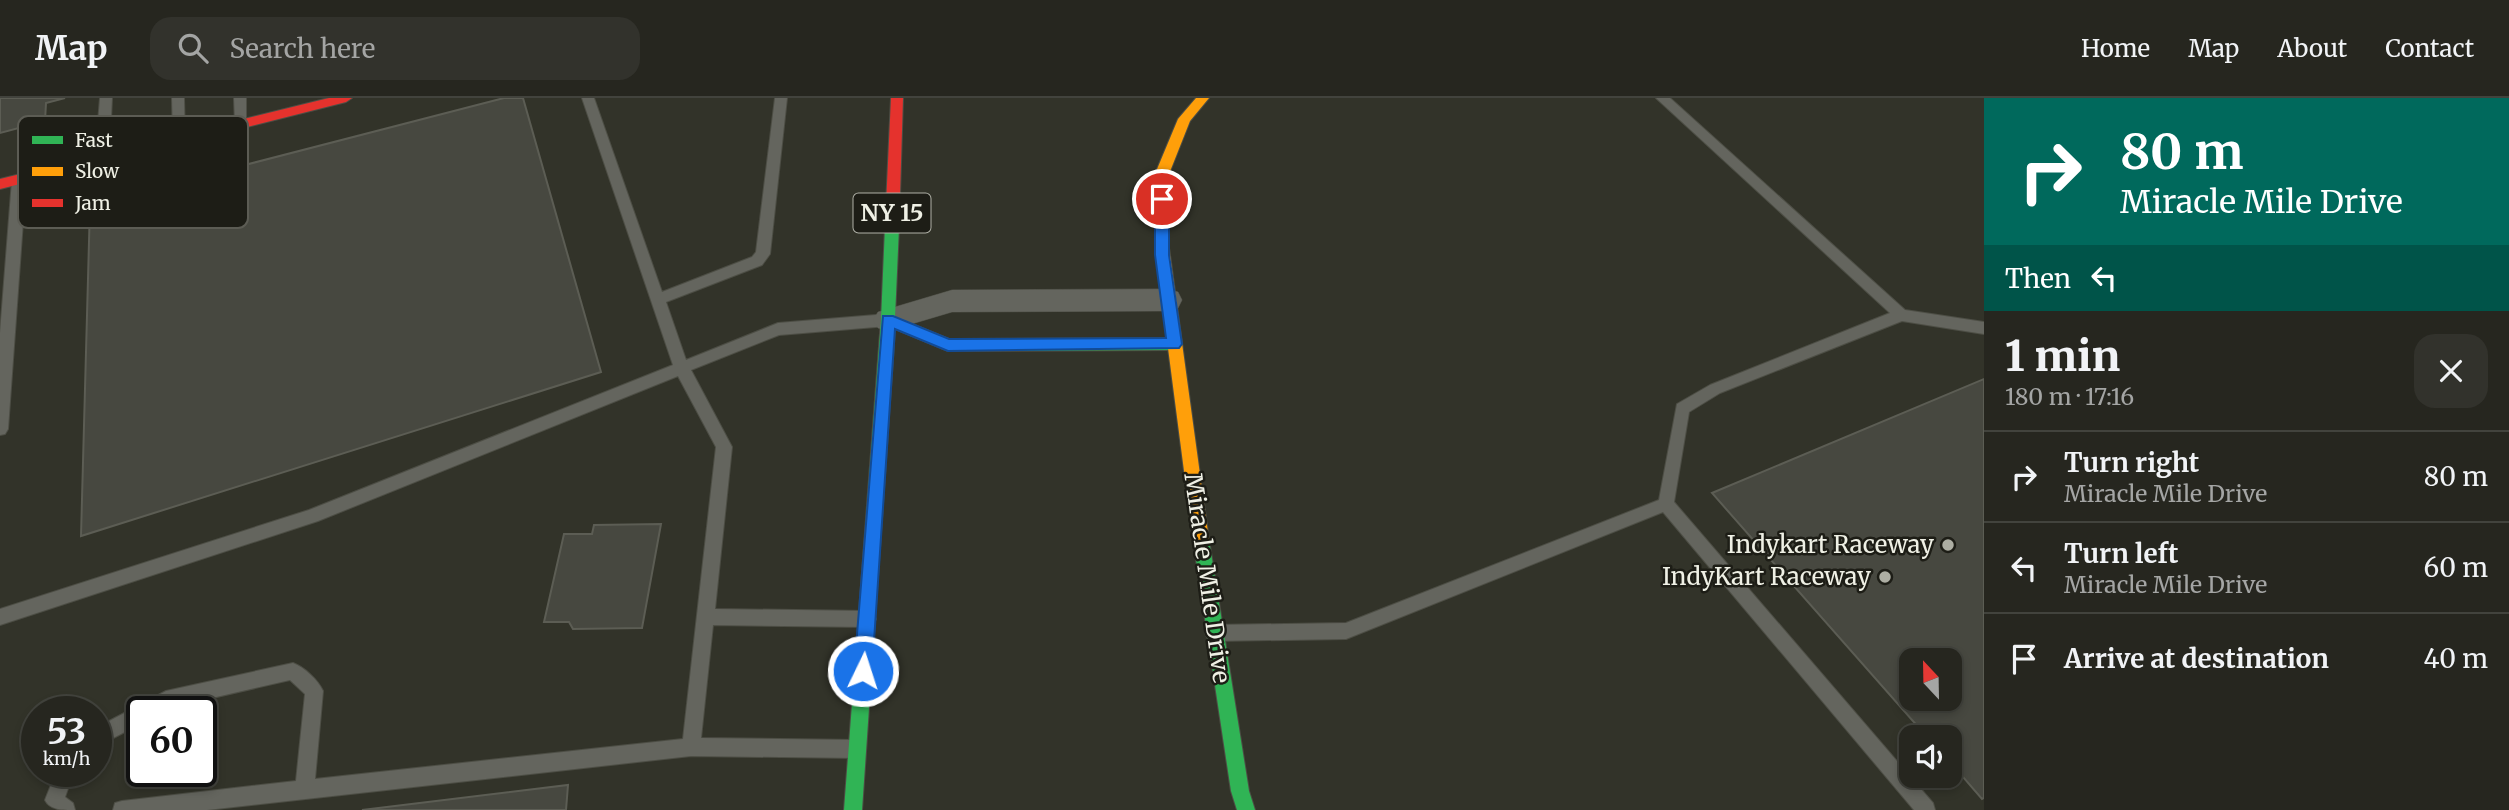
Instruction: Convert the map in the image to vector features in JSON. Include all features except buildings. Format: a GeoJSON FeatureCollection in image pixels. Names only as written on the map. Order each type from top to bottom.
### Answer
{"type":"FeatureCollection","features":[{"type":"Feature","properties":{"kind":"street"},"geometry":{"type":"LineString","coordinates":[[248,122],[346,98]]}},
{"type":"Feature","properties":{"kind":"street","name":"NY 15"},"geometry":{"type":"LineString","coordinates":[[853,810],[888,320],[897,98]]}},
{"type":"Feature","properties":{"kind":"street","name":"Miracle Mile Drive"},"geometry":{"type":"LineString","coordinates":[[1203,98],[1184,119],[1162,174],[1162,248],[1214,634],[1238,779],[1246,810]]}},
{"type":"Feature","properties":{"kind":"street"},"geometry":{"type":"LineString","coordinates":[[0,184],[18,180]]}},
{"type":"Feature","properties":{"kind":"street"},"geometry":{"type":"LineString","coordinates":[[888,320],[952,301],[1168,300]]}},
{"type":"Feature","properties":{"kind":"street"},"geometry":{"type":"LineString","coordinates":[[888,320],[948,345],[1174,344]]}},
{"type":"Feature","properties":{"kind":"lane"},"geometry":{"type":"LineString","coordinates":[[105,116],[106,98]]}},
{"type":"Feature","properties":{"kind":"lane"},"geometry":{"type":"LineString","coordinates":[[178,98],[178,116]]}},
{"type":"Feature","properties":{"kind":"lane"},"geometry":{"type":"LineString","coordinates":[[240,98],[241,116]]}},
{"type":"Feature","properties":{"kind":"lane"},"geometry":{"type":"LineString","coordinates":[[588,98],[681,367],[724,447],[691,747]]}},
{"type":"Feature","properties":{"kind":"lane"},"geometry":{"type":"LineString","coordinates":[[657,300],[757,261],[763,254],[781,98]]}},
{"type":"Feature","properties":{"kind":"lane"},"geometry":{"type":"LineString","coordinates":[[1662,98],[1901,315]]}},
{"type":"Feature","properties":{"kind":"lane"},"geometry":{"type":"LineString","coordinates":[[0,429],[18,191]]}},
{"type":"Feature","properties":{"kind":"lane"},"geometry":{"type":"LineString","coordinates":[[0,216],[16,212]]}},
{"type":"Feature","properties":{"kind":"lane"},"geometry":{"type":"LineString","coordinates":[[1926,810],[1666,504],[1682,408],[1714,388],[1901,315],[1984,328]]}},
{"type":"Feature","properties":{"kind":"lane"},"geometry":{"type":"LineString","coordinates":[[0,617],[312,516],[778,329],[888,320]]}},
{"type":"Feature","properties":{"kind":"lane"},"geometry":{"type":"LineString","coordinates":[[1214,634],[1346,631],[1666,504]]}},
{"type":"Feature","properties":{"kind":"lane"},"geometry":{"type":"LineString","coordinates":[[705,617],[867,619]]}},
{"type":"Feature","properties":{"kind":"lane"},"geometry":{"type":"LineString","coordinates":[[184,696],[293,671],[314,691],[305,789]]}},
{"type":"Feature","properties":{"kind":"lane"},"geometry":{"type":"LineString","coordinates":[[122,810],[691,747],[858,749]]}},
{"type":"Feature","properties":{"kind":"lane"},"geometry":{"type":"LineString","coordinates":[[59,787],[54,800],[66,810]]}},
{"type":"Feature","properties":{"kind":"traffic: fast"},"geometry":{"type":"LineString","coordinates":[[853,810],[888,320],[892,227]]}},
{"type":"Feature","properties":{"kind":"traffic: fast"},"geometry":{"type":"LineString","coordinates":[[888,320],[948,345],[1174,344]]}},
{"type":"Feature","properties":{"kind":"traffic: fast"},"geometry":{"type":"LineString","coordinates":[[1201,540],[1240,791],[1246,810]]}},
{"type":"Feature","properties":{"kind":"traffic: slow"},"geometry":{"type":"LineString","coordinates":[[1201,540],[1162,248],[1162,174],[1184,119],[1203,98]]}},
{"type":"Feature","properties":{"kind":"traffic: jam"},"geometry":{"type":"LineString","coordinates":[[248,122],[346,98]]}},
{"type":"Feature","properties":{"kind":"traffic: jam"},"geometry":{"type":"LineString","coordinates":[[892,227],[897,98]]}},
{"type":"Feature","properties":{"kind":"traffic: jam"},"geometry":{"type":"LineString","coordinates":[[0,184],[18,180]]}},
{"type":"Feature","properties":{"kind":"place","name":"Indykart Raceway"},"geometry":{"type":"Point","coordinates":[1948,545]}},
{"type":"Feature","properties":{"kind":"place","name":"IndyKart Raceway"},"geometry":{"type":"Point","coordinates":[1885,577]}},
{"type":"Feature","properties":{"kind":"route"},"geometry":{"type":"LineString","coordinates":[[863,671],[888,320],[948,345],[1174,344],[1162,255],[1162,199]]}}]}
